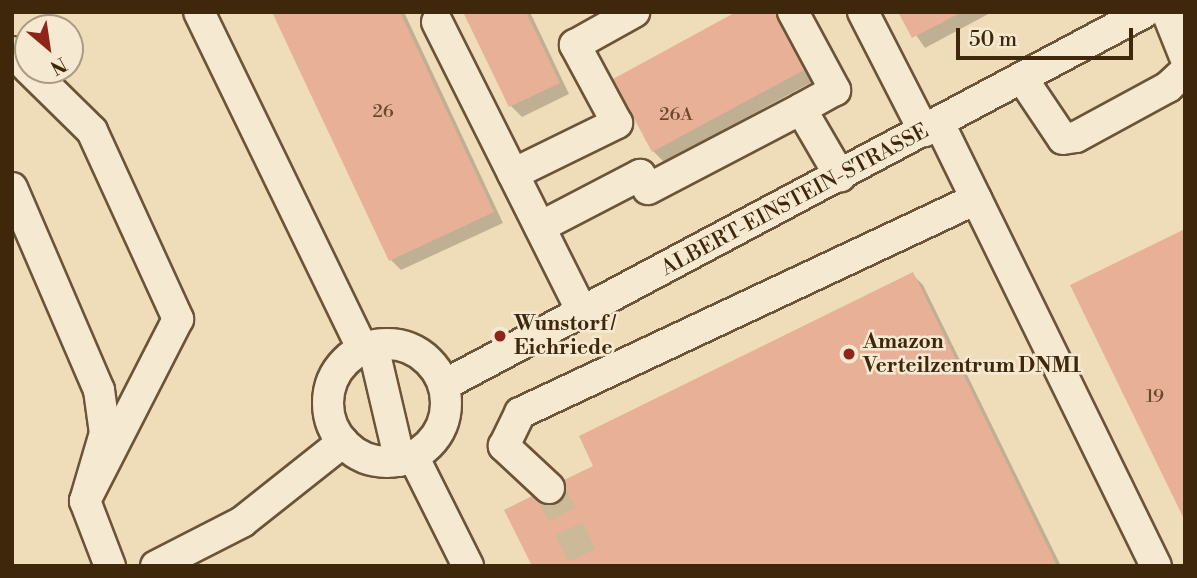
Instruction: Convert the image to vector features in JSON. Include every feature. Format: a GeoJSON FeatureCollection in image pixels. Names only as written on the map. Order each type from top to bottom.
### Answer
{"type":"FeatureCollection","features":[{"type":"Feature","properties":{"kind":"street"},"geometry":{"type":"LineString","coordinates":[[199,12],[368,348],[406,459],[468,566]]}},
{"type":"Feature","properties":{"kind":"street"},"geometry":{"type":"LineString","coordinates":[[513,174],[617,123],[575,45],[634,12]]}},
{"type":"Feature","properties":{"kind":"street"},"geometry":{"type":"LineString","coordinates":[[540,227],[640,175],[648,190],[835,90],[793,12]]}},
{"type":"Feature","properties":{"kind":"street"},"geometry":{"type":"LineString","coordinates":[[863,12],[976,199],[1156,566]]}},
{"type":"Feature","properties":{"kind":"street"},"geometry":{"type":"LineString","coordinates":[[1167,12],[1185,57]]}},
{"type":"Feature","properties":{"kind":"street","name":"ALBERT-EINSTEIN-STRASSE"},"geometry":{"type":"LineString","coordinates":[[444,385],[840,176],[1133,15]]}},
{"type":"Feature","properties":{"kind":"street"},"geometry":{"type":"LineString","coordinates":[[437,22],[583,313]]}},
{"type":"Feature","properties":{"kind":"street"},"geometry":{"type":"LineString","coordinates":[[1022,78],[1063,139],[1076,137],[1168,88],[1185,71]]}},
{"type":"Feature","properties":{"kind":"street"},"geometry":{"type":"LineString","coordinates":[[44,84],[92,131],[178,320],[85,501]]}},
{"type":"Feature","properties":{"kind":"street"},"geometry":{"type":"LineString","coordinates":[[801,109],[840,176]]}},
{"type":"Feature","properties":{"kind":"street"},"geometry":{"type":"LineString","coordinates":[[12,188],[99,390],[105,433],[85,501],[110,566]]}},
{"type":"Feature","properties":{"kind":"street"},"geometry":{"type":"LineString","coordinates":[[549,488],[504,446],[520,412],[976,199]]}},
{"type":"Feature","properties":{"kind":"street"},"geometry":{"type":"LineString","coordinates":[[368,348],[408,348],[436,369],[444,385],[444,417],[435,439],[406,459],[369,459],[343,442],[328,409],[329,391],[336,374],[368,348]]}},
{"type":"Feature","properties":{"kind":"street"},"geometry":{"type":"LineString","coordinates":[[156,566],[242,522],[343,442]]}},
{"type":"Feature","properties":{"kind":"building"},"geometry":{"type":"Polygon","coordinates":[[[272,12],[400,12],[494,212],[389,261],[272,12]]]}},
{"type":"Feature","properties":{"kind":"building"},"geometry":{"type":"Polygon","coordinates":[[[463,12],[526,12],[560,83],[509,107],[463,12]]]}},
{"type":"Feature","properties":{"kind":"building"},"geometry":{"type":"Polygon","coordinates":[[[736,12],[776,12],[804,70],[652,152],[613,79],[736,12]]]}},
{"type":"Feature","properties":{"kind":"building"},"geometry":{"type":"Polygon","coordinates":[[[898,12],[962,12],[912,38],[898,12]]]}},
{"type":"Feature","properties":{"kind":"building"},"geometry":{"type":"Polygon","coordinates":[[[1185,229],[1185,521],[1070,285],[1185,229]]]}},
{"type":"Feature","properties":{"kind":"building","name":"Amazon Verteilzentrum DNM1"},"geometry":{"type":"Polygon","coordinates":[[[913,272],[1057,566],[532,566],[504,510],[532,496],[546,505],[561,500],[564,480],[593,466],[579,436],[913,272]]]}},
{"type":"Feature","properties":{"kind":"tunnel"},"geometry":{"type":"LineString","coordinates":[[549,488],[587,566]]}},
{"type":"Feature","properties":{"kind":"place","name":"Wunstorf / Eichriede"},"geometry":{"type":"Point","coordinates":[500,336]}},
{"type":"Feature","properties":{"kind":"place","name":"Amazon Verteilzentrum DNM1"},"geometry":{"type":"Point","coordinates":[849,354]}}]}
